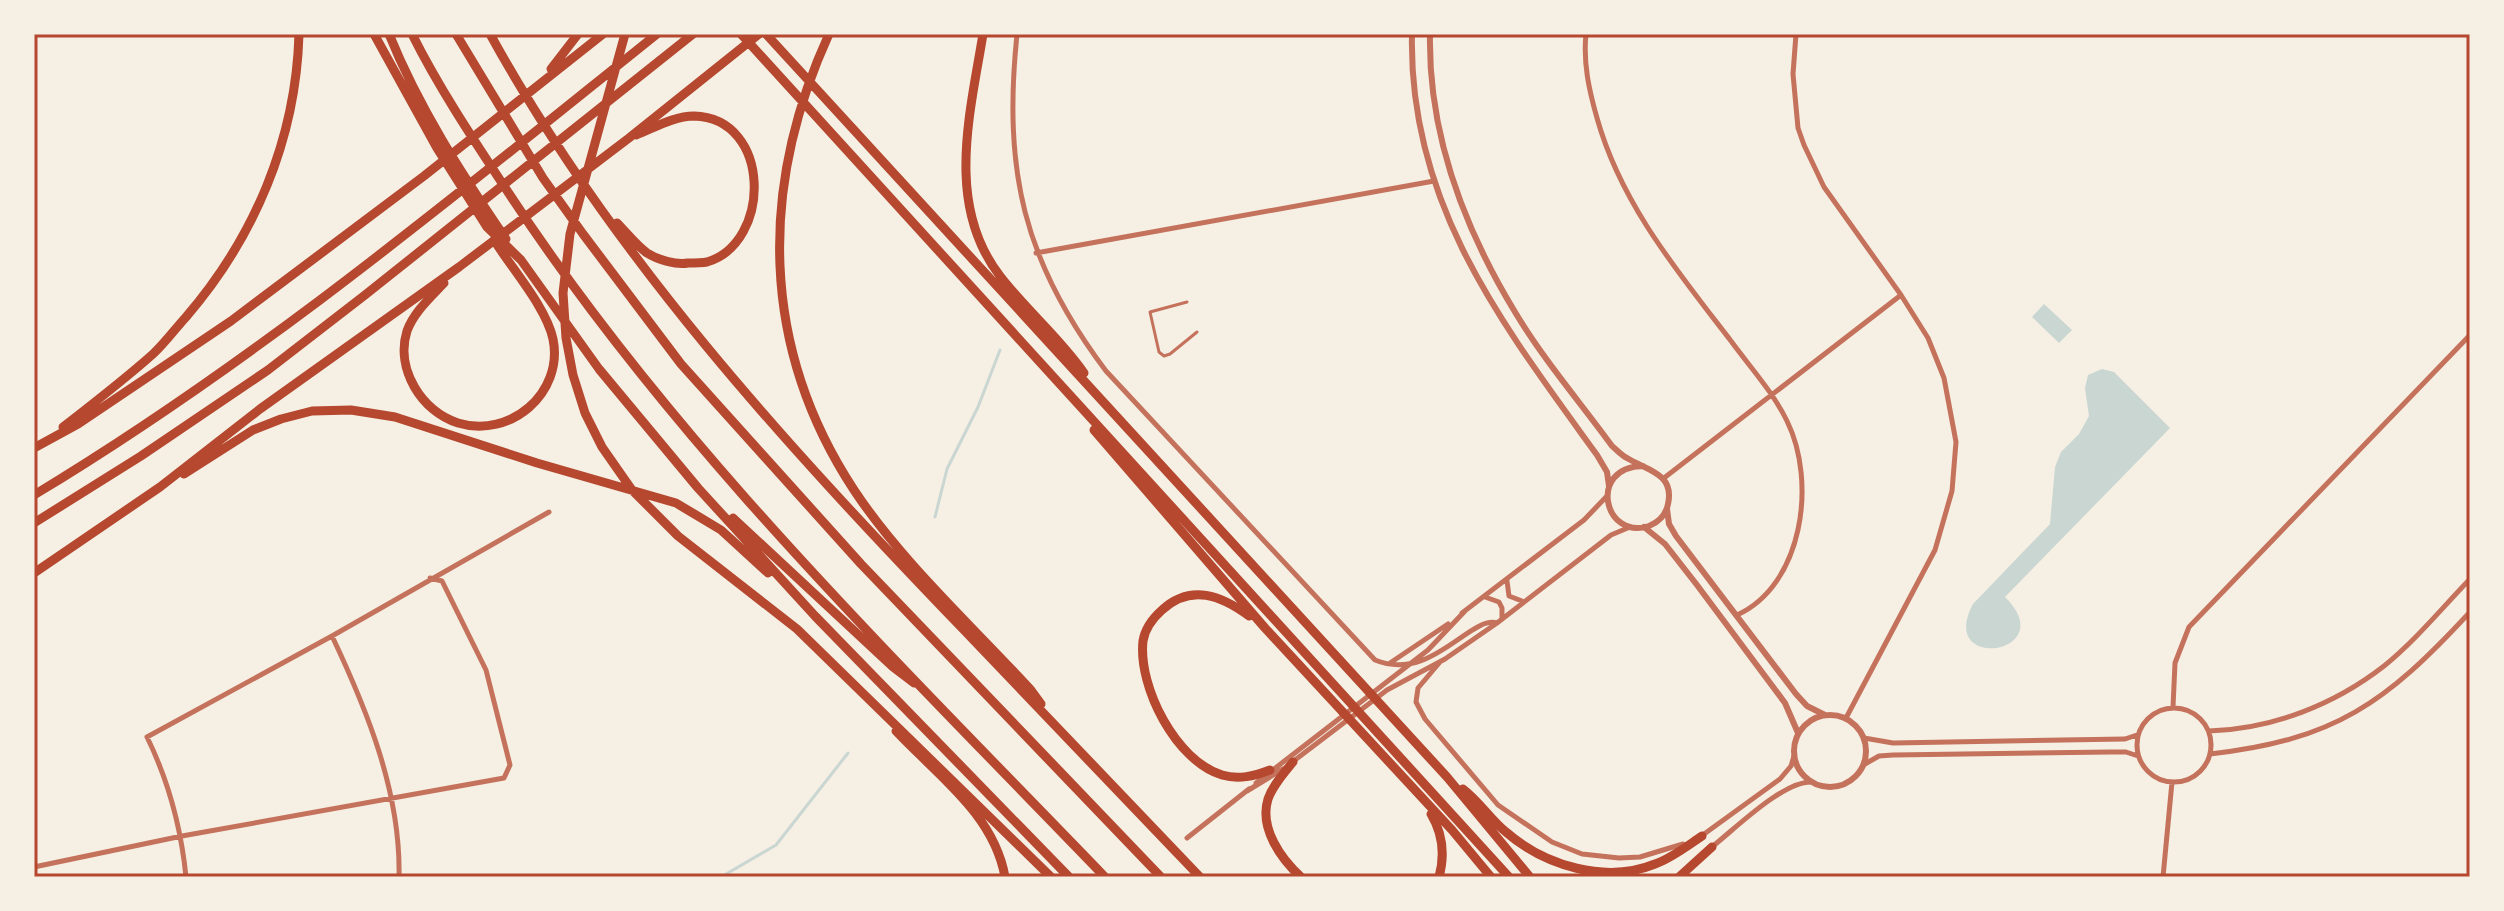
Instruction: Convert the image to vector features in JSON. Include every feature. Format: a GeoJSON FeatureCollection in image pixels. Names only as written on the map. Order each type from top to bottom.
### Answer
{"type":"FeatureCollection","features":[{"type":"Feature","properties":{"kind":"highway"},"geometry":{"type":"LineString","coordinates":[[39,445],[155,352],[206,293],[236,250],[261,204],[278,160],[293,102],[299,34]]}},
{"type":"Feature","properties":{"kind":"highway"},"geometry":{"type":"LineString","coordinates":[[374,34],[437,148],[537,306],[553,340],[554,365],[546,389],[531,409],[503,422],[484,426],[458,423],[435,411],[419,396],[409,378],[405,358],[406,333],[417,312],[459,267]]}},
{"type":"Feature","properties":{"kind":"highway"},"geometry":{"type":"LineString","coordinates":[[389,34],[402,67],[463,175],[599,369],[698,488],[815,616],[1069,877]]}},
{"type":"Feature","properties":{"kind":"highway"},"geometry":{"type":"LineString","coordinates":[[412,34],[456,113],[541,243],[650,386],[756,510],[1105,877]]}},
{"type":"Feature","properties":{"kind":"highway"},"geometry":{"type":"LineString","coordinates":[[456,34],[543,178],[681,364],[861,564],[1161,877]]}},
{"type":"Feature","properties":{"kind":"highway"},"geometry":{"type":"LineString","coordinates":[[490,34],[597,203],[639,262],[804,461],[1200,877]]}},
{"type":"Feature","properties":{"kind":"highway"},"geometry":{"type":"LineString","coordinates":[[497,34],[508,66]]}},
{"type":"Feature","properties":{"kind":"highway"},"geometry":{"type":"LineString","coordinates":[[546,77],[578,34]]}},
{"type":"Feature","properties":{"kind":"highway"},"geometry":{"type":"LineString","coordinates":[[39,445],[78,424],[197,345],[424,176],[603,34]]}},
{"type":"Feature","properties":{"kind":"highway"},"geometry":{"type":"LineString","coordinates":[[625,34],[570,234],[563,293],[566,338],[573,375],[585,413],[602,447],[632,490],[678,536],[814,645],[1051,877]]}},
{"type":"Feature","properties":{"kind":"highway"},"geometry":{"type":"LineString","coordinates":[[34,495],[211,380],[438,209],[657,34]]}},
{"type":"Feature","properties":{"kind":"highway"},"geometry":{"type":"LineString","coordinates":[[34,523],[141,456],[268,370],[693,34]]}},
{"type":"Feature","properties":{"kind":"highway"},"geometry":{"type":"LineString","coordinates":[[741,34],[1509,877]]}},
{"type":"Feature","properties":{"kind":"highway"},"geometry":{"type":"LineString","coordinates":[[34,573],[160,487],[260,409],[459,267],[759,34]]}},
{"type":"Feature","properties":{"kind":"highway"},"geometry":{"type":"LineString","coordinates":[[766,34],[1447,777],[1530,877]]}},
{"type":"Feature","properties":{"kind":"highway"},"geometry":{"type":"LineString","coordinates":[[829,34],[805,92],[781,191],[781,286],[788,337],[804,391],[827,445],[855,491],[893,541],[1030,689],[1062,733]]}},
{"type":"Feature","properties":{"kind":"highway"},"geometry":{"type":"LineString","coordinates":[[983,34],[965,151],[967,200],[974,226],[984,253],[999,275],[1079,365],[1107,405]]}},
{"type":"Feature","properties":{"kind":"highway"},"geometry":{"type":"LineString","coordinates":[[597,203],[648,254],[678,264],[708,261],[728,250],[746,227],[754,197],[754,173],[750,156],[730,130],[706,118],[680,117],[629,138]]}},
{"type":"Feature","properties":{"kind":"highway"},"geometry":{"type":"LineString","coordinates":[[487,227],[521,260]]}},
{"type":"Feature","properties":{"kind":"highway"},"geometry":{"type":"LineString","coordinates":[[1033,357],[1265,628],[1491,877]]}},
{"type":"Feature","properties":{"kind":"highway"},"geometry":{"type":"LineString","coordinates":[[160,487],[253,430],[281,419],[312,411],[351,410],[395,417],[537,463],[676,503],[721,530],[815,616]]}},
{"type":"Feature","properties":{"kind":"highway"},"geometry":{"type":"LineString","coordinates":[[698,488],[893,667],[939,703]]}},
{"type":"Feature","properties":{"kind":"highway"},"geometry":{"type":"LineString","coordinates":[[1265,628],[1229,601],[1206,595],[1183,597],[1167,605],[1152,619],[1143,637],[1143,662],[1151,693],[1164,722],[1200,762],[1221,774],[1242,777],[1270,770]]}},
{"type":"Feature","properties":{"kind":"highway"},"geometry":{"type":"LineString","coordinates":[[814,645],[836,672],[966,802],[987,828],[1000,852],[1005,877]]}},
{"type":"Feature","properties":{"kind":"highway"},"geometry":{"type":"LineString","coordinates":[[1293,762],[1271,792],[1266,813],[1271,838],[1289,866],[1301,877]]}},
{"type":"Feature","properties":{"kind":"highway"},"geometry":{"type":"LineString","coordinates":[[1447,777],[1469,793],[1506,832],[1530,849],[1575,868],[1615,871],[1652,866],[1702,836]]}},
{"type":"Feature","properties":{"kind":"highway"},"geometry":{"type":"LineString","coordinates":[[1421,797],[1436,823],[1443,848],[1439,877]]}},
{"type":"Feature","properties":{"kind":"highway"},"geometry":{"type":"LineString","coordinates":[[1679,877],[1712,847]]}},
{"type":"Feature","properties":{"kind":"street"},"geometry":{"type":"LineString","coordinates":[[1017,34],[1011,107],[1012,145],[1026,220],[1036,253],[1054,293],[1077,333],[1106,371],[1375,660],[1412,663],[1440,653],[1481,623],[1499,621]]}},
{"type":"Feature","properties":{"kind":"street"},"geometry":{"type":"LineString","coordinates":[[1412,34],[1412,78],[1420,129],[1434,181],[1460,245],[1516,343],[1607,472],[1611,512],[1616,519],[1631,527]]}},
{"type":"Feature","properties":{"kind":"street"},"geometry":{"type":"LineString","coordinates":[[1430,34],[1434,105],[1444,154],[1459,197],[1495,275],[1526,328],[1612,446],[1624,457],[1658,472],[1664,478],[1668,488],[1669,524],[1676,536],[1807,706],[1854,723],[1867,746],[1865,764]]}},
{"type":"Feature","properties":{"kind":"street"},"geometry":{"type":"LineString","coordinates":[[1586,34],[1584,50],[1589,90],[1604,144],[1655,241],[1772,395],[1788,423],[1800,466],[1802,497],[1794,549],[1779,581],[1753,606],[1737,615]]}},
{"type":"Feature","properties":{"kind":"street"},"geometry":{"type":"LineString","coordinates":[[1796,34],[1793,74],[1798,128],[1804,145],[1824,187],[1928,338],[1944,378],[1956,442],[1952,491],[1935,550],[1846,718]]}},
{"type":"Feature","properties":{"kind":"street"},"geometry":{"type":"LineString","coordinates":[[1036,253],[1434,181]]}},
{"type":"Feature","properties":{"kind":"street"},"geometry":{"type":"LineString","coordinates":[[1664,478],[1901,295]]}},
{"type":"Feature","properties":{"kind":"street"},"geometry":{"type":"LineString","coordinates":[[2173,707],[2175,663],[2189,627],[2470,335]]}},
{"type":"Feature","properties":{"kind":"street"},"geometry":{"type":"LineString","coordinates":[[1609,486],[1622,470],[1643,466]]}},
{"type":"Feature","properties":{"kind":"street"},"geometry":{"type":"LineString","coordinates":[[1389,663],[1485,597],[1584,520],[1607,496]]}},
{"type":"Feature","properties":{"kind":"street"},"geometry":{"type":"LineString","coordinates":[[1187,838],[1270,770],[1396,684],[1440,662],[1611,535],[1631,527],[1653,524],[1667,509]]}},
{"type":"Feature","properties":{"kind":"street"},"geometry":{"type":"LineString","coordinates":[[186,877],[182,836],[162,769],[147,737],[549,512]]}},
{"type":"Feature","properties":{"kind":"street"},"geometry":{"type":"LineString","coordinates":[[1440,662],[1416,693],[1416,702],[1425,719],[1498,805],[1552,842],[1582,854],[1619,858],[1656,854],[1702,836],[1780,779],[1791,766],[1798,733],[1785,703],[1706,596],[1665,544],[1644,527]]}},
{"type":"Feature","properties":{"kind":"street"},"geometry":{"type":"LineString","coordinates":[[34,867],[182,836],[504,778],[510,765],[486,670],[442,581],[430,578]]}},
{"type":"Feature","properties":{"kind":"street"},"geometry":{"type":"LineString","coordinates":[[2209,731],[2256,727],[2296,715],[2348,690],[2384,666],[2470,579]]}},
{"type":"Feature","properties":{"kind":"street"},"geometry":{"type":"LineString","coordinates":[[1507,580],[1509,596],[1523,601]]}},
{"type":"Feature","properties":{"kind":"street"},"geometry":{"type":"LineString","coordinates":[[1485,597],[1499,602],[1502,608],[1499,621]]}},
{"type":"Feature","properties":{"kind":"street"},"geometry":{"type":"LineString","coordinates":[[1247,791],[1293,762],[1412,663],[1465,611]]}},
{"type":"Feature","properties":{"kind":"street"},"geometry":{"type":"LineString","coordinates":[[2210,754],[2264,747],[2300,738],[2339,723],[2399,684],[2470,612]]}},
{"type":"Feature","properties":{"kind":"street"},"geometry":{"type":"LineString","coordinates":[[332,636],[365,706],[391,799],[399,877]]}},
{"type":"Feature","properties":{"kind":"street"},"geometry":{"type":"LineString","coordinates":[[1864,738],[1893,743],[2125,739],[2137,735],[2151,715],[2173,707],[2195,714],[2209,731],[2210,754],[2205,766],[2196,775],[2185,781],[2172,782],[2151,775],[2138,756],[2137,735]]}},
{"type":"Feature","properties":{"kind":"street"},"geometry":{"type":"LineString","coordinates":[[1798,733],[1810,721],[1825,715]]}},
{"type":"Feature","properties":{"kind":"street"},"geometry":{"type":"LineString","coordinates":[[1712,847],[1787,789],[1803,782],[1832,788],[1842,786],[1852,781],[1865,764],[1879,756],[2118,752],[2138,756]]}},
{"type":"Feature","properties":{"kind":"street"},"geometry":{"type":"LineString","coordinates":[[1794,756],[1803,775],[1811,782]]}},
{"type":"Feature","properties":{"kind":"street"},"geometry":{"type":"LineString","coordinates":[[2163,877],[2172,782]]}},
{"type":"Feature","properties":{"kind":"lane"},"geometry":{"type":"LineString","coordinates":[[1187,302],[1150,312],[1159,352],[1164,356],[1170,354],[1197,332]]}},
{"type":"Feature","properties":{"kind":"shaded area"},"geometry":{"type":"Polygon","coordinates":[[[2044,304],[2072,330],[2059,343],[2032,317],[2044,304]]]}},
{"type":"Feature","properties":{"kind":"shaded area"},"geometry":{"type":"Polygon","coordinates":[[[2102,369],[2114,372],[2170,428],[2005,597],[2019,616],[2019,632],[2011,642],[1997,648],[1982,647],[1971,640],[1966,626],[1973,604],[2050,524],[2055,467],[2061,452],[2079,434],[2089,416],[2085,388],[2088,375],[2102,369]]]}},
{"type":"Feature","properties":{"kind":"waterway"},"geometry":{"type":"LineString","coordinates":[[935,517],[947,469],[978,407],[1000,350]]}},
{"type":"Feature","properties":{"kind":"waterway"},"geometry":{"type":"LineString","coordinates":[[721,877],[776,845],[848,753]]}}]}
